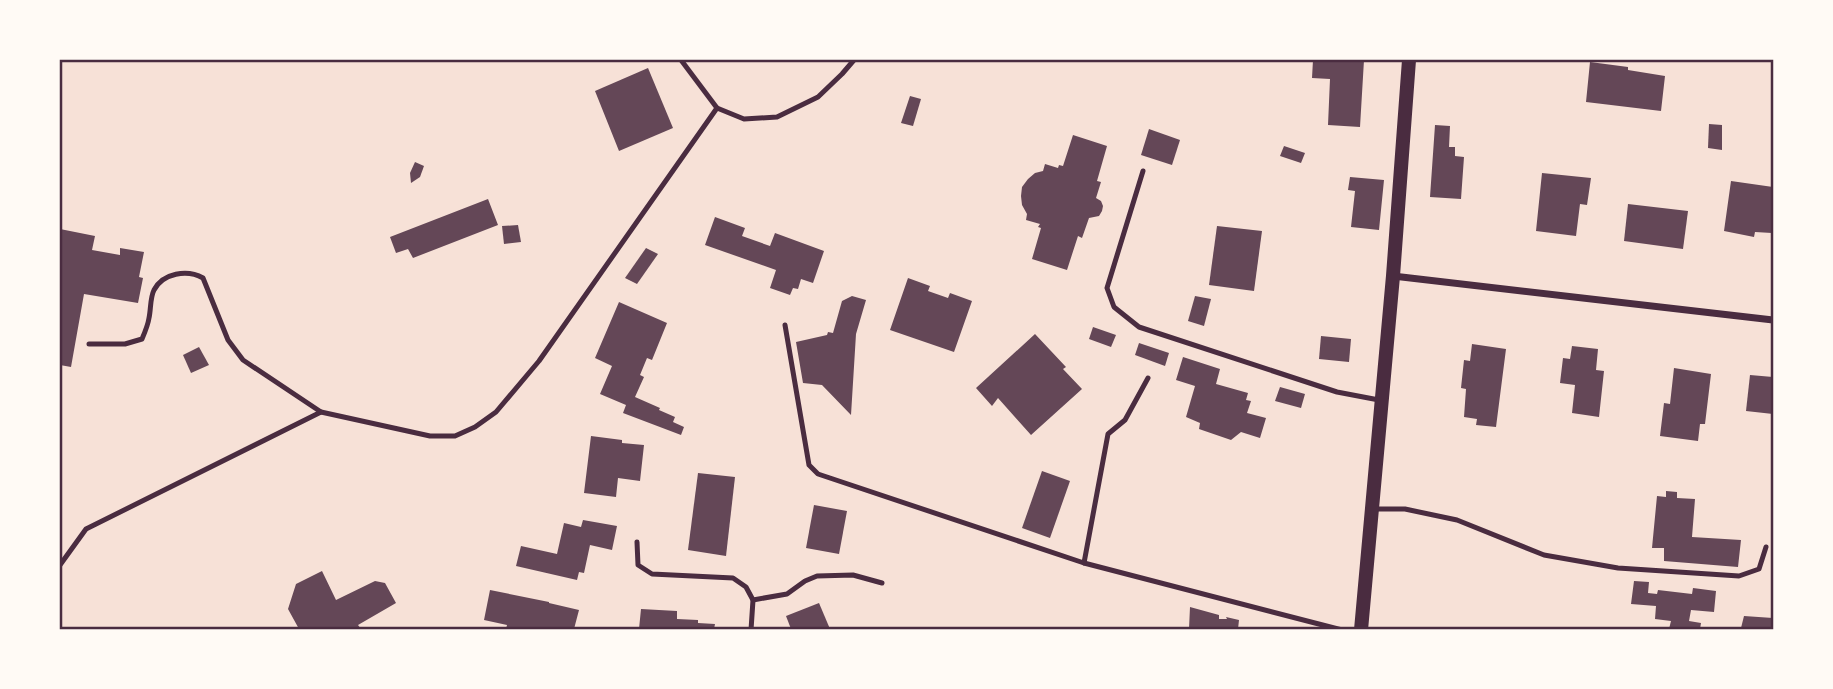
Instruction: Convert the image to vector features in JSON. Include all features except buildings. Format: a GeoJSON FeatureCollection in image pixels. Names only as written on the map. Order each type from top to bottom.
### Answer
{"type":"FeatureCollection","features":[{"type":"Feature","properties":{"kind":"main road"},"geometry":{"type":"LineString","coordinates":[[1361,629],[1393,276],[1409,60]]}},
{"type":"Feature","properties":{"kind":"street"},"geometry":{"type":"LineString","coordinates":[[1393,276],[1773,320]]}},
{"type":"Feature","properties":{"kind":"lane"},"geometry":{"type":"LineString","coordinates":[[681,60],[717,108],[744,119],[777,117],[818,97],[854,60]]}},
{"type":"Feature","properties":{"kind":"lane"},"geometry":{"type":"LineString","coordinates":[[89,344],[125,344],[142,339],[149,322],[153,291],[163,280],[179,273],[194,274],[203,278],[228,340],[243,360],[321,412],[429,436],[455,436],[475,427],[496,412],[539,361],[717,108]]}},
{"type":"Feature","properties":{"kind":"lane"},"geometry":{"type":"LineString","coordinates":[[1143,170],[1107,288],[1114,307],[1139,327],[1338,392],[1382,401]]}},
{"type":"Feature","properties":{"kind":"lane"},"geometry":{"type":"LineString","coordinates":[[785,325],[810,465],[818,474],[1084,563],[1342,629]]}},
{"type":"Feature","properties":{"kind":"lane"},"geometry":{"type":"LineString","coordinates":[[1084,563],[1108,434],[1125,420],[1149,378]]}},
{"type":"Feature","properties":{"kind":"lane"},"geometry":{"type":"LineString","coordinates":[[60,565],[86,529],[321,412]]}},
{"type":"Feature","properties":{"kind":"lane"},"geometry":{"type":"LineString","coordinates":[[1372,509],[1405,509],[1457,520],[1544,555],[1618,568],[1738,576],[1759,569],[1766,547]]}},
{"type":"Feature","properties":{"kind":"lane"},"geometry":{"type":"LineString","coordinates":[[637,542],[638,565],[652,574],[733,578],[746,587],[752,600],[751,629]]}},
{"type":"Feature","properties":{"kind":"lane"},"geometry":{"type":"LineString","coordinates":[[752,600],[787,594],[817,576],[853,575],[881,583]]}}]}
